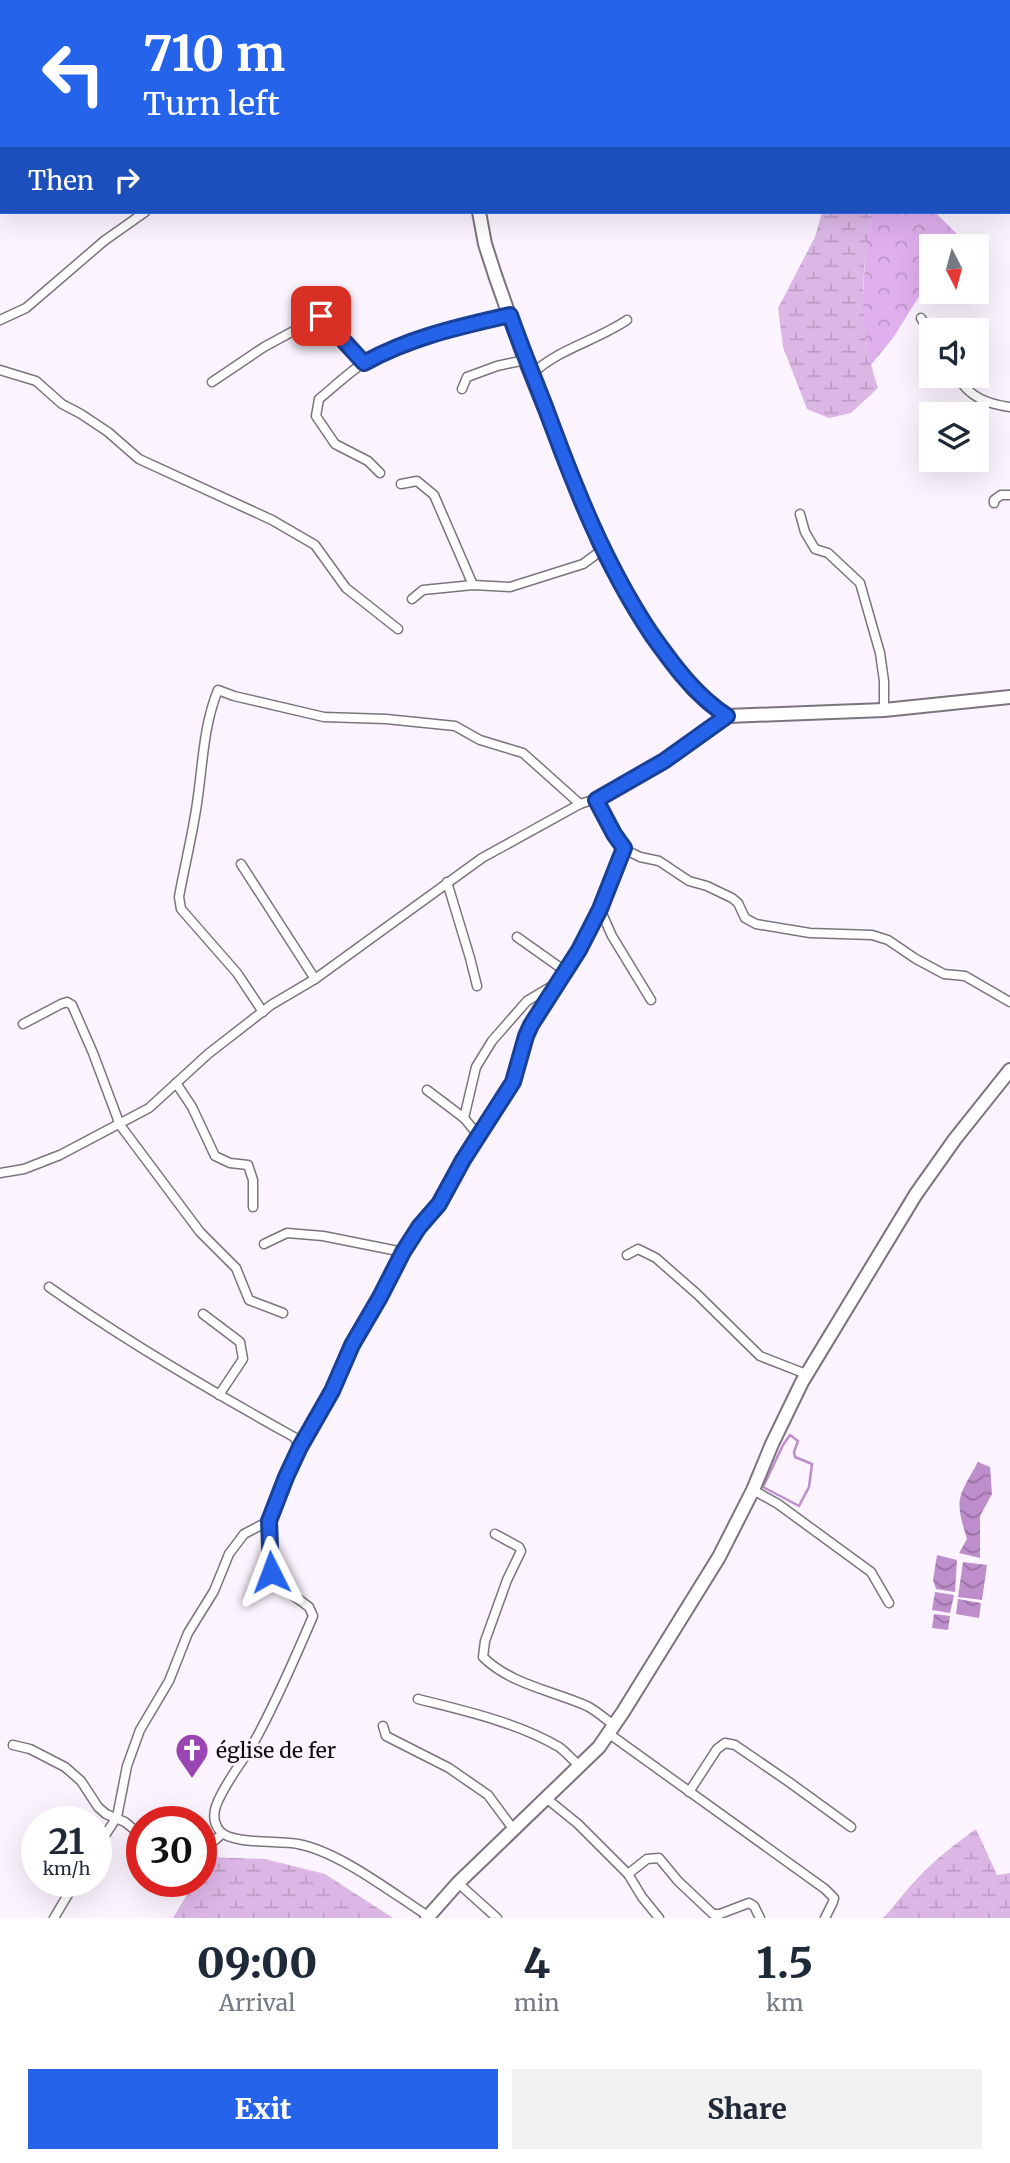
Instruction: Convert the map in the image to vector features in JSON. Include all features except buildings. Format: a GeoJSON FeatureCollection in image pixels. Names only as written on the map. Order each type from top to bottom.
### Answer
{"type":"FeatureCollection","features":[{"type":"Feature","properties":{"kind":"main road"},"geometry":{"type":"LineString","coordinates":[[479,214],[485,244],[525,360],[602,550],[634,607],[664,652],[693,689],[709,704],[727,716],[884,709],[1010,697]]}},
{"type":"Feature","properties":{"kind":"main road"},"geometry":{"type":"LineString","coordinates":[[428,1917],[458,1883],[599,1747],[719,1557],[806,1374],[916,1195],[962,1130],[1010,1070]]}},
{"type":"Feature","properties":{"kind":"street"},"geometry":{"type":"LineString","coordinates":[[0,320],[26,308],[104,241],[142,214]]}},
{"type":"Feature","properties":{"kind":"street"},"geometry":{"type":"LineString","coordinates":[[380,473],[368,461],[335,444],[316,416],[319,399],[364,363],[405,342],[510,315]]}},
{"type":"Feature","properties":{"kind":"street"},"geometry":{"type":"LineString","coordinates":[[212,382],[264,347],[321,316],[364,363]]}},
{"type":"Feature","properties":{"kind":"street"},"geometry":{"type":"LineString","coordinates":[[532,374],[546,360],[607,334],[627,320]]}},
{"type":"Feature","properties":{"kind":"street"},"geometry":{"type":"LineString","coordinates":[[462,388],[467,377],[497,366],[525,360]]}},
{"type":"Feature","properties":{"kind":"street"},"geometry":{"type":"LineString","coordinates":[[0,370],[36,381],[62,404],[108,432],[139,459],[272,520],[315,545],[346,588],[398,629]]}},
{"type":"Feature","properties":{"kind":"street"},"geometry":{"type":"LineString","coordinates":[[967,388],[975,397],[995,405],[1010,407]]}},
{"type":"Feature","properties":{"kind":"street"},"geometry":{"type":"LineString","coordinates":[[401,484],[417,481],[434,495],[473,585]]}},
{"type":"Feature","properties":{"kind":"street"},"geometry":{"type":"LineString","coordinates":[[994,503],[1001,495],[1010,495]]}},
{"type":"Feature","properties":{"kind":"street"},"geometry":{"type":"LineString","coordinates":[[800,514],[805,532],[815,549],[828,553],[860,583],[880,653],[884,709]]}},
{"type":"Feature","properties":{"kind":"street"},"geometry":{"type":"LineString","coordinates":[[412,599],[423,590],[473,585],[510,587],[583,564],[602,550]]}},
{"type":"Feature","properties":{"kind":"street"},"geometry":{"type":"LineString","coordinates":[[263,1012],[237,973],[181,909],[179,897],[211,708],[218,690],[324,717],[386,719],[454,726],[480,740],[523,753],[580,804]]}},
{"type":"Feature","properties":{"kind":"street"},"geometry":{"type":"LineString","coordinates":[[0,1174],[60,1155],[149,1108],[208,1054],[263,1012],[315,979],[482,858],[580,804],[596,800],[664,761],[727,716]]}},
{"type":"Feature","properties":{"kind":"street"},"geometry":{"type":"LineString","coordinates":[[596,800],[624,848],[640,857],[659,861],[689,881],[732,898],[738,903],[745,918],[756,924],[810,933],[872,935],[888,940],[916,960],[944,974],[965,976],[1010,1002]]}},
{"type":"Feature","properties":{"kind":"street"},"geometry":{"type":"LineString","coordinates":[[428,1917],[319,1850],[298,1843],[233,1838],[222,1833],[216,1825],[215,1810],[259,1734],[313,1616],[309,1606],[272,1578],[269,1521],[286,1477],[332,1391],[352,1345],[403,1252],[419,1227],[439,1204],[478,1135],[513,1082],[526,1036],[579,950],[600,909],[624,848]]}},
{"type":"Feature","properties":{"kind":"street"},"geometry":{"type":"LineString","coordinates":[[241,864],[315,979]]}},
{"type":"Feature","properties":{"kind":"street"},"geometry":{"type":"LineString","coordinates":[[447,882],[477,986]]}},
{"type":"Feature","properties":{"kind":"street"},"geometry":{"type":"LineString","coordinates":[[600,909],[612,936],[651,1000]]}},
{"type":"Feature","properties":{"kind":"street"},"geometry":{"type":"LineString","coordinates":[[517,937],[565,971]]}},
{"type":"Feature","properties":{"kind":"street"},"geometry":{"type":"LineString","coordinates":[[464,1118],[476,1067],[492,1041],[527,1001],[557,984]]}},
{"type":"Feature","properties":{"kind":"street"},"geometry":{"type":"LineString","coordinates":[[23,1024],[61,1004],[67,1002],[72,1005],[120,1125],[200,1232],[236,1268],[249,1300],[283,1313]]}},
{"type":"Feature","properties":{"kind":"street"},"geometry":{"type":"LineString","coordinates":[[176,1083],[192,1107],[215,1156],[230,1163],[248,1165],[253,1180],[253,1207]]}},
{"type":"Feature","properties":{"kind":"street"},"geometry":{"type":"LineString","coordinates":[[426,1090],[464,1118],[478,1135]]}},
{"type":"Feature","properties":{"kind":"street"},"geometry":{"type":"LineString","coordinates":[[264,1244],[287,1233],[335,1238],[403,1252]]}},
{"type":"Feature","properties":{"kind":"street"},"geometry":{"type":"LineString","coordinates":[[627,1255],[638,1249],[656,1258],[698,1294],[760,1356],[806,1374]]}},
{"type":"Feature","properties":{"kind":"street"},"geometry":{"type":"LineString","coordinates":[[49,1287],[219,1395],[294,1437],[300,1447]]}},
{"type":"Feature","properties":{"kind":"street"},"geometry":{"type":"LineString","coordinates":[[203,1314],[240,1342],[243,1359],[219,1395]]}},
{"type":"Feature","properties":{"kind":"street"},"geometry":{"type":"LineString","coordinates":[[753,1490],[778,1504],[871,1572],[889,1603]]}},
{"type":"Feature","properties":{"kind":"street"},"geometry":{"type":"LineString","coordinates":[[112,1825],[117,1817],[127,1766],[140,1730],[169,1681],[188,1633],[214,1591],[229,1553],[244,1534],[269,1521]]}},
{"type":"Feature","properties":{"kind":"street"},"geometry":{"type":"LineString","coordinates":[[495,1534],[519,1547],[521,1551],[507,1580],[485,1641],[483,1657],[513,1677],[589,1707],[611,1729],[689,1792],[825,1889],[834,1898],[825,1918]]}},
{"type":"Feature","properties":{"kind":"street"},"geometry":{"type":"LineString","coordinates":[[418,1699],[519,1729],[561,1748],[579,1766]]}},
{"type":"Feature","properties":{"kind":"street"},"geometry":{"type":"LineString","coordinates":[[383,1726],[386,1736],[449,1768],[488,1796],[514,1830]]}},
{"type":"Feature","properties":{"kind":"street"},"geometry":{"type":"LineString","coordinates":[[689,1792],[717,1749],[725,1743],[735,1745],[850,1827]]}},
{"type":"Feature","properties":{"kind":"street"},"geometry":{"type":"LineString","coordinates":[[13,1745],[30,1749],[65,1767],[81,1782],[98,1807],[126,1824]]}},
{"type":"Feature","properties":{"kind":"street"},"geometry":{"type":"LineString","coordinates":[[546,1798],[578,1824],[628,1874],[659,1918]]}},
{"type":"Feature","properties":{"kind":"street"},"geometry":{"type":"LineString","coordinates":[[217,1838],[222,1833]]}},
{"type":"Feature","properties":{"kind":"street"},"geometry":{"type":"LineString","coordinates":[[628,1874],[647,1859],[659,1858],[678,1881],[713,1914],[749,1903],[754,1906],[760,1918]]}},
{"type":"Feature","properties":{"kind":"street"},"geometry":{"type":"LineString","coordinates":[[458,1883],[498,1918]]}},
{"type":"Feature","properties":{"kind":"street"},"geometry":{"type":"LineString","coordinates":[[54,1918],[66,1897]]}},
{"type":"Feature","properties":{"kind":"green space"},"geometry":{"type":"Polygon","coordinates":[[[821,214],[873,214],[865,256],[863,300],[867,344],[878,388],[851,413],[829,418],[807,409],[783,347],[778,308],[815,237],[821,214]]]}},
{"type":"Feature","properties":{"kind":"green space"},"geometry":{"type":"Polygon","coordinates":[[[873,214],[937,214],[957,234],[919,234],[919,296],[893,338],[870,366],[862,312],[866,245],[873,214]]]}},
{"type":"Feature","properties":{"kind":"green space"},"geometry":{"type":"Polygon","coordinates":[[[976,1829],[997,1875],[1010,1873],[1010,1918],[883,1918],[930,1866],[976,1829]]]}},
{"type":"Feature","properties":{"kind":"green space"},"geometry":{"type":"Polygon","coordinates":[[[217,1857],[265,1859],[325,1874],[393,1918],[173,1918],[185,1897],[217,1897],[217,1857]]]}},
{"type":"Feature","properties":{"kind":"water"},"geometry":{"type":"Polygon","coordinates":[[[978,1462],[990,1467],[992,1494],[980,1516],[980,1558],[959,1553],[967,1539],[960,1515],[960,1499],[978,1462]]]}},
{"type":"Feature","properties":{"kind":"water"},"geometry":{"type":"Polygon","coordinates":[[[937,1555],[957,1560],[955,1592],[936,1589],[933,1580],[937,1555]]]}},
{"type":"Feature","properties":{"kind":"water"},"geometry":{"type":"Polygon","coordinates":[[[963,1562],[987,1565],[982,1600],[958,1597],[963,1562]]]}},
{"type":"Feature","properties":{"kind":"water"},"geometry":{"type":"Polygon","coordinates":[[[935,1592],[954,1595],[950,1613],[932,1610],[935,1592]]]}},
{"type":"Feature","properties":{"kind":"water"},"geometry":{"type":"Polygon","coordinates":[[[958,1599],[981,1603],[979,1618],[956,1614],[958,1599]]]}},
{"type":"Feature","properties":{"kind":"water"},"geometry":{"type":"Polygon","coordinates":[[[934,1614],[950,1616],[948,1630],[932,1628],[934,1614]]]}},
{"type":"Feature","properties":{"kind":"waterway"},"geometry":{"type":"LineString","coordinates":[[790,1435],[798,1441],[795,1457],[812,1464],[809,1487],[799,1506],[763,1487],[790,1435]]}},
{"type":"Feature","properties":{"kind":"place","name":"église de fer"},"geometry":{"type":"Point","coordinates":[192,1780]}},
{"type":"Feature","properties":{"kind":"route"},"geometry":{"type":"LineString","coordinates":[[271,1572],[269,1521],[300,1447],[411,1238],[439,1204],[478,1135],[513,1082],[531,1025],[576,956],[621,860],[624,848],[596,800],[664,761],[727,716],[693,689],[664,652],[602,550],[525,360],[510,315],[405,342],[364,363],[321,316]]}}]}
